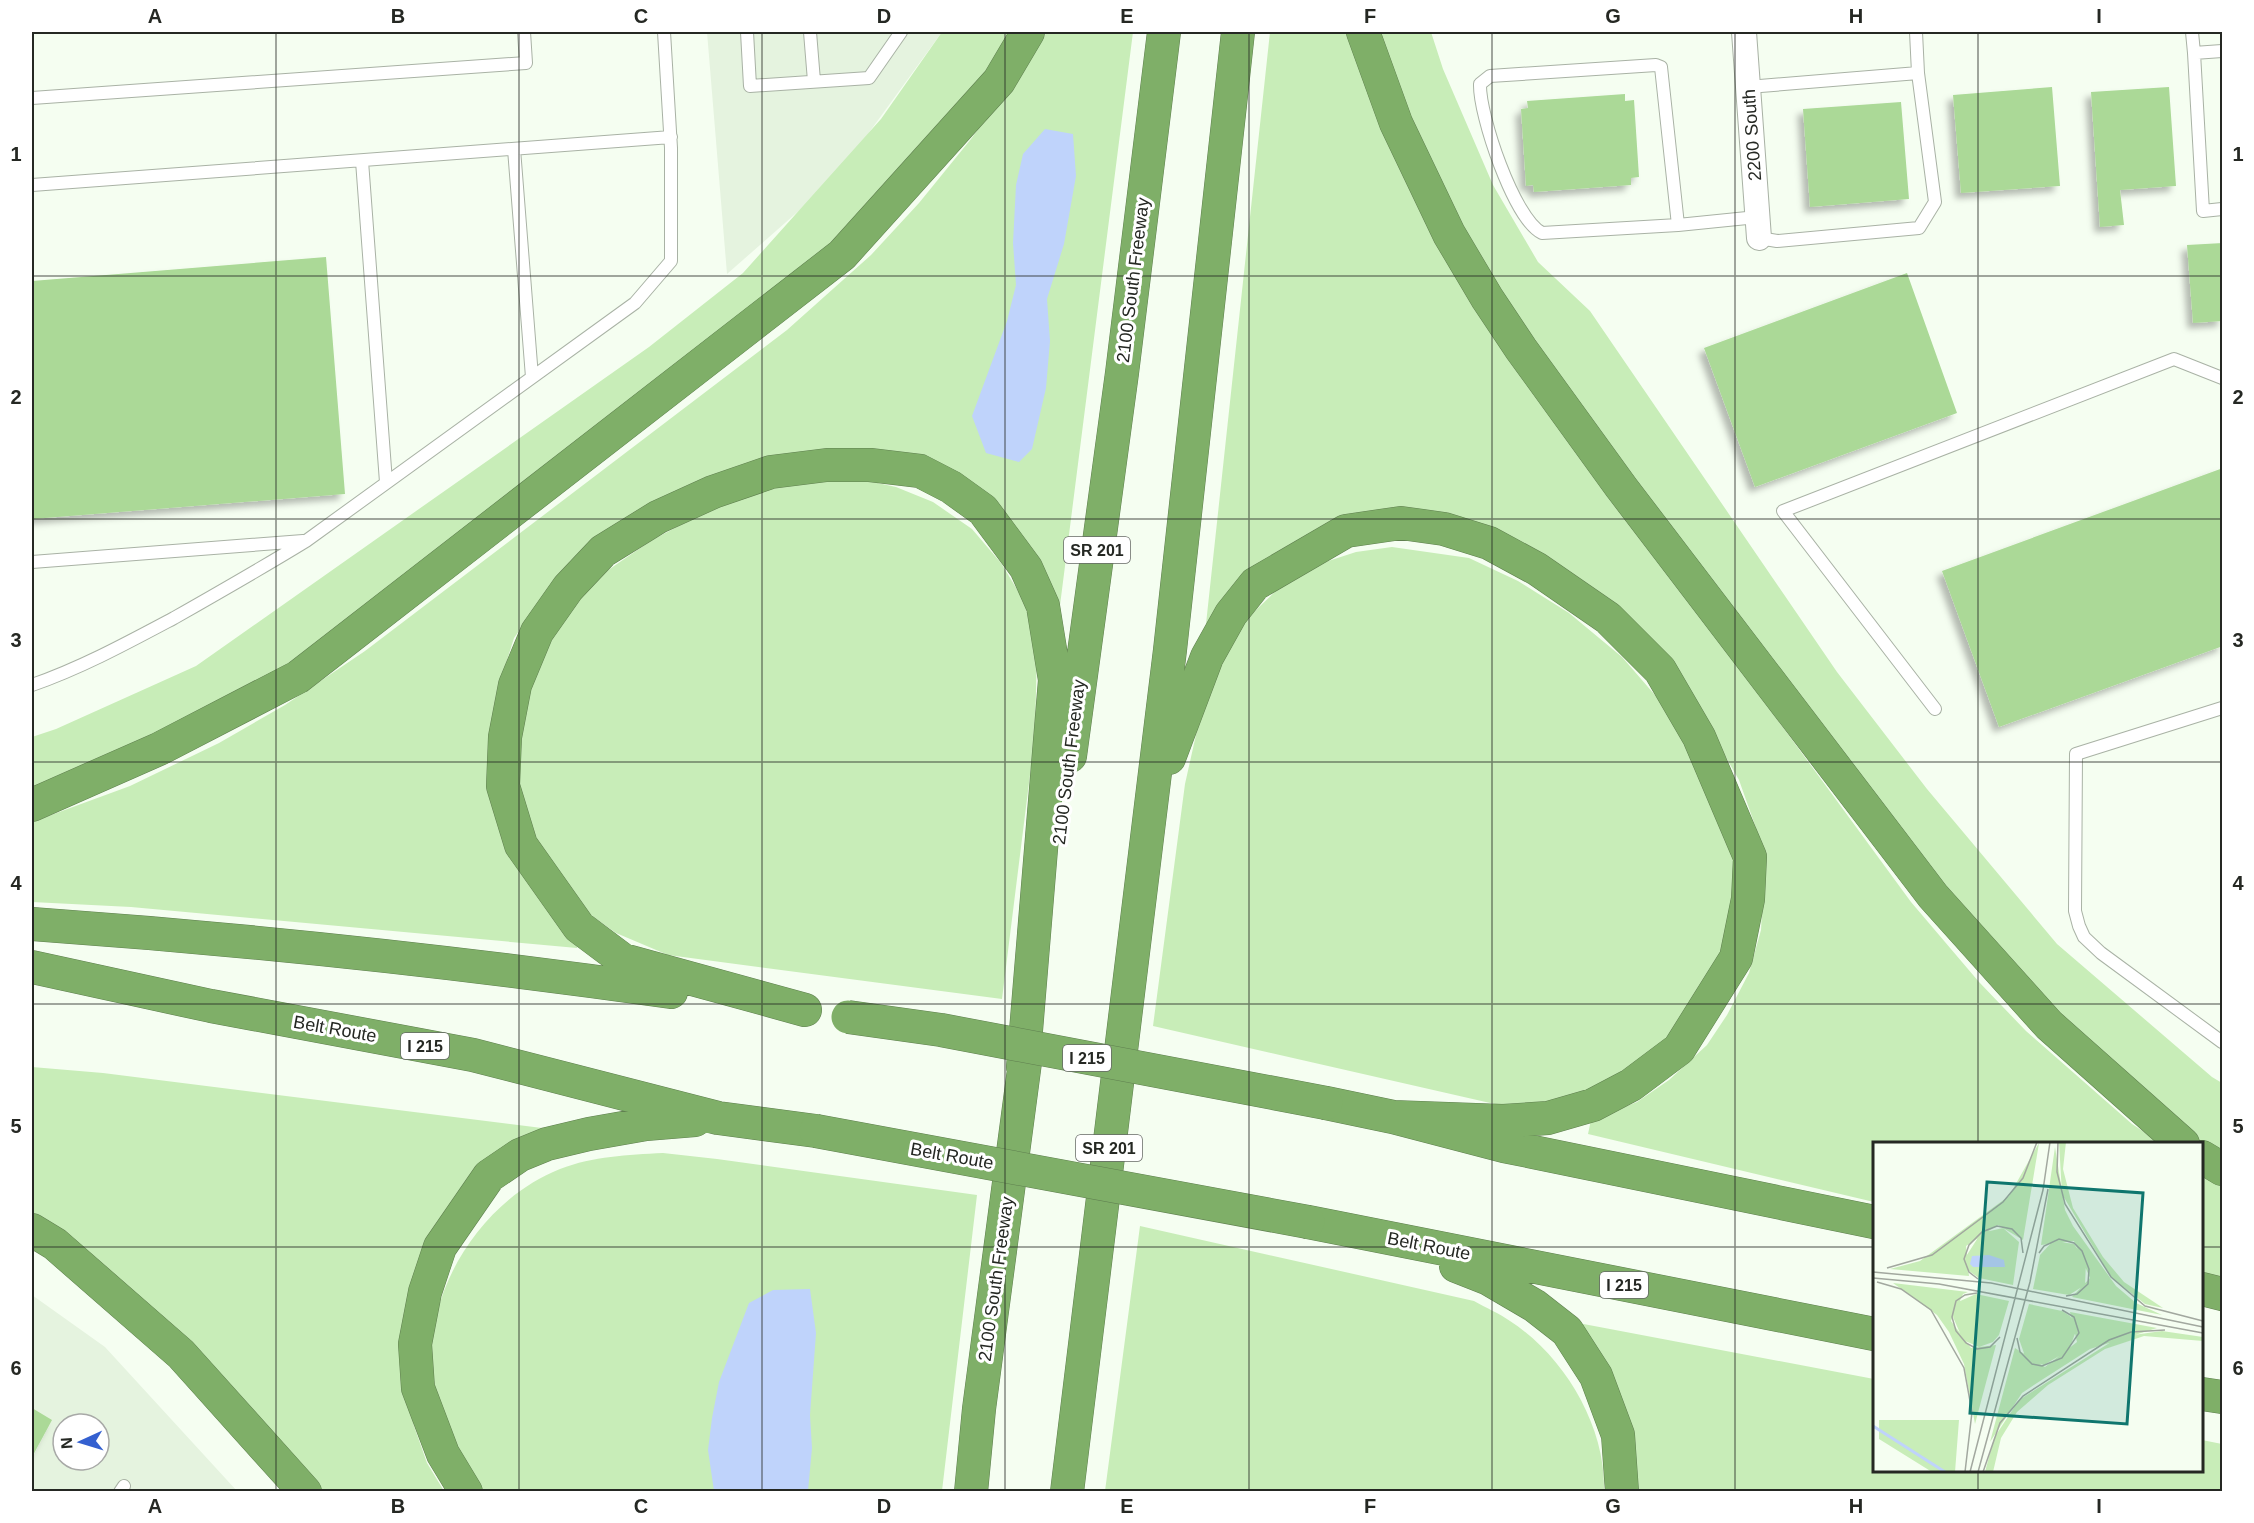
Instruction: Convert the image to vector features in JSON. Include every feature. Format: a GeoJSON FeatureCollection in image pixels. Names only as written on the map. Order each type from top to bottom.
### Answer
{"type":"FeatureCollection","features":[{"type":"Feature","properties":{"kind":"highway"},"geometry":{"type":"LineString","coordinates":[[32,805],[159,750],[298,677],[842,255],[999,81],[1028,32]]}},
{"type":"Feature","properties":{"kind":"highway","name":"2100 South Freeway"},"geometry":{"type":"LineString","coordinates":[[970,1491],[1023,1067],[1056,876],[1084,639],[1124,362],[1164,32]]}},
{"type":"Feature","properties":{"kind":"highway","name":"SR 201"},"geometry":{"type":"LineString","coordinates":[[1069,1489],[1170,650],[1238,32]]}},
{"type":"Feature","properties":{"kind":"highway"},"geometry":{"type":"LineString","coordinates":[[1363,32],[1396,123],[1449,234],[1521,349],[1614,478],[1933,896],[2049,1025],[2182,1142]]}},
{"type":"Feature","properties":{"kind":"highway"},"geometry":{"type":"LineString","coordinates":[[805,1011],[623,960],[579,927],[521,846],[503,786],[505,737],[515,685],[537,633],[568,588],[603,551],[658,517],[712,492],[771,472],[827,465],[870,465],[920,471],[951,487],[983,510],[1026,568],[1043,606],[1055,680],[1023,1067]]}},
{"type":"Feature","properties":{"kind":"highway"},"geometry":{"type":"LineString","coordinates":[[1149,811],[1207,657],[1231,614],[1255,584],[1346,531],[1401,523],[1444,529],[1489,543],[1537,569],[1608,618],[1660,670],[1699,737],[1750,857],[1748,900],[1736,958],[1679,1049],[1631,1085],[1593,1105],[1548,1118],[1503,1121],[1393,1116]]}},
{"type":"Feature","properties":{"kind":"highway","name":"I 215"},"geometry":{"type":"LineString","coordinates":[[32,924],[196,935],[417,959],[621,984],[952,1032],[1393,1116],[1504,1146],[1873,1222]]}},
{"type":"Feature","properties":{"kind":"highway","name":"Belt Route"},"geometry":{"type":"LineString","coordinates":[[32,967],[211,1006],[473,1055],[718,1118],[816,1131],[1308,1222],[1873,1334]]}},
{"type":"Feature","properties":{"kind":"highway"},"geometry":{"type":"LineString","coordinates":[[466,1491],[443,1454],[418,1389],[415,1344],[425,1292],[440,1247],[461,1215],[489,1176],[520,1155],[547,1144],[589,1134],[646,1125],[718,1118]]}},
{"type":"Feature","properties":{"kind":"highway"},"geometry":{"type":"LineString","coordinates":[[2203,1158],[2223,1169]]}},
{"type":"Feature","properties":{"kind":"highway"},"geometry":{"type":"LineString","coordinates":[[32,1230],[55,1244],[181,1354],[305,1491]]}},
{"type":"Feature","properties":{"kind":"highway"},"geometry":{"type":"LineString","coordinates":[[1373,1235],[1489,1279],[1535,1306],[1567,1331],[1596,1376],[1618,1435],[1622,1491]]}},
{"type":"Feature","properties":{"kind":"highway"},"geometry":{"type":"LineString","coordinates":[[2203,1289],[2223,1294]]}},
{"type":"Feature","properties":{"kind":"highway"},"geometry":{"type":"LineString","coordinates":[[2203,1394],[2223,1397]]}},
{"type":"Feature","properties":{"kind":"highway"},"geometry":{"type":"LineString","coordinates":[[960,1491],[979,1409]]}},
{"type":"Feature","properties":{"kind":"street","name":"2200 South"},"geometry":{"type":"LineString","coordinates":[[1744,32],[1758,227]]}},
{"type":"Feature","properties":{"kind":"lane"},"geometry":{"type":"LineString","coordinates":[[32,98],[526,63],[524,32]]}},
{"type":"Feature","properties":{"kind":"lane"},"geometry":{"type":"LineString","coordinates":[[32,685],[61,675],[118,648],[249,576],[306,541],[635,303],[671,261],[671,137],[664,32]]}},
{"type":"Feature","properties":{"kind":"lane"},"geometry":{"type":"LineString","coordinates":[[747,32],[750,86],[869,78],[901,32]]}},
{"type":"Feature","properties":{"kind":"lane"},"geometry":{"type":"LineString","coordinates":[[810,32],[814,81]]}},
{"type":"Feature","properties":{"kind":"lane"},"geometry":{"type":"LineString","coordinates":[[1678,225],[1661,67],[1656,65],[1490,76],[1480,84],[1480,98],[1490,135],[1508,185],[1534,229],[1542,233],[1678,225],[1758,227],[1777,241],[1919,228],[1935,202],[1918,73],[1916,32]]}},
{"type":"Feature","properties":{"kind":"lane"},"geometry":{"type":"LineString","coordinates":[[2192,32],[2203,211],[2223,209]]}},
{"type":"Feature","properties":{"kind":"lane"},"geometry":{"type":"LineString","coordinates":[[2194,53],[2223,51]]}},
{"type":"Feature","properties":{"kind":"lane"},"geometry":{"type":"LineString","coordinates":[[1748,87],[1918,73]]}},
{"type":"Feature","properties":{"kind":"lane"},"geometry":{"type":"LineString","coordinates":[[32,185],[671,137]]}},
{"type":"Feature","properties":{"kind":"lane"},"geometry":{"type":"LineString","coordinates":[[514,149],[532,377]]}},
{"type":"Feature","properties":{"kind":"lane"},"geometry":{"type":"LineString","coordinates":[[362,160],[386,482]]}},
{"type":"Feature","properties":{"kind":"lane"},"geometry":{"type":"LineString","coordinates":[[1935,709],[1783,511],[2175,359],[2223,378]]}},
{"type":"Feature","properties":{"kind":"lane"},"geometry":{"type":"LineString","coordinates":[[32,562],[306,541]]}},
{"type":"Feature","properties":{"kind":"lane"},"geometry":{"type":"LineString","coordinates":[[2223,708],[2076,754],[2075,900],[2079,926],[2084,936],[2101,953],[2223,1042]]}},
{"type":"Feature","properties":{"kind":"shaded area"},"geometry":{"type":"Polygon","coordinates":[[[707,32],[942,32],[836,178],[727,274],[707,32]]]}},
{"type":"Feature","properties":{"kind":"shaded area"},"geometry":{"type":"Polygon","coordinates":[[[32,1295],[105,1347],[237,1491],[32,1491],[32,1295]]]}},
{"type":"Feature","properties":{"kind":"green space"},"geometry":{"type":"Polygon","coordinates":[[[942,32],[1013,32],[998,58],[837,251],[309,660],[32,797],[32,737],[56,729],[196,666],[649,347],[743,273],[881,119],[942,32]]]}},
{"type":"Feature","properties":{"kind":"green space"},"geometry":{"type":"Polygon","coordinates":[[[1047,32],[1133,32],[1058,621],[986,509],[824,454],[553,583],[514,638],[496,695],[490,738],[578,934],[577,948],[131,907],[32,902],[32,822],[130,786],[219,743],[285,705],[365,651],[787,330],[871,255],[919,203],[971,139],[1047,32]]]}},
{"type":"Feature","properties":{"kind":"green space"},"geometry":{"type":"Polygon","coordinates":[[[1270,32],[1349,32],[1378,110],[1752,685],[1911,902],[1979,982],[2026,1031],[2132,1124],[2159,1142],[1873,1142],[1873,1202],[1588,1134],[1591,1120],[1637,1102],[1669,1080],[1707,1045],[1727,1015],[1749,973],[1761,930],[1764,870],[1756,828],[1739,780],[1702,716],[1562,578],[1388,518],[1222,603],[1206,624],[1270,32]]]}},
{"type":"Feature","properties":{"kind":"green space"},"geometry":{"type":"Polygon","coordinates":[[[1378,32],[1431,32],[1443,69],[1493,185],[1538,262],[1590,311],[1837,672],[1927,789],[2057,944],[2212,1077],[2222,1083],[2222,1157],[2203,1145],[2203,1142],[2199,1142],[1950,912],[1516,322],[1463,233],[1414,133],[1378,32]]]}},
{"type":"Feature","properties":{"kind":"green space"},"geometry":{"type":"Polygon","coordinates":[[[815,479],[859,479],[896,487],[933,502],[972,529],[1001,563],[1024,601],[1037,648],[1035,735],[1002,999],[668,955],[616,933],[585,911],[532,837],[518,791],[514,752],[545,635],[598,577],[652,540],[711,509],[777,487],[815,479]]]}},
{"type":"Feature","properties":{"kind":"green space"},"geometry":{"type":"Polygon","coordinates":[[[1392,547],[1469,558],[1518,581],[1569,613],[1622,657],[1661,702],[1692,747],[1734,839],[1735,934],[1694,1022],[1581,1099],[1499,1105],[1153,1026],[1185,784],[1202,708],[1239,626],[1279,588],[1316,565],[1356,552],[1392,547]]]}},
{"type":"Feature","properties":{"kind":"green space"},"geometry":{"type":"Polygon","coordinates":[[[32,1067],[103,1073],[542,1128],[541,1142],[471,1197],[407,1384],[414,1426],[427,1463],[444,1491],[311,1491],[32,1227],[32,1067]]]}},
{"type":"Feature","properties":{"kind":"green space"},"geometry":{"type":"Polygon","coordinates":[[[663,1153],[977,1195],[942,1491],[470,1492],[458,1471],[448,1443],[431,1371],[432,1340],[438,1309],[449,1279],[464,1250],[506,1202],[532,1183],[560,1169],[598,1159],[663,1153]]]}},
{"type":"Feature","properties":{"kind":"green space"},"geometry":{"type":"Polygon","coordinates":[[[2203,1173],[2222,1186],[2222,1281],[2203,1276],[2203,1173]]]}},
{"type":"Feature","properties":{"kind":"green space"},"geometry":{"type":"Polygon","coordinates":[[[1140,1226],[1474,1301],[1501,1315],[1530,1336],[1548,1353],[1578,1395],[1598,1442],[1603,1466],[1604,1491],[1105,1491],[1140,1226]]]}},
{"type":"Feature","properties":{"kind":"green space"},"geometry":{"type":"Polygon","coordinates":[[[1573,1322],[1873,1379],[1873,1472],[2203,1472],[2203,1440],[2222,1444],[2222,1491],[1628,1491],[1573,1322]]]}},
{"type":"Feature","properties":{"kind":"water"},"geometry":{"type":"Polygon","coordinates":[[[1045,129],[1073,134],[1076,176],[1064,244],[1047,299],[1050,341],[1046,388],[1032,449],[1019,462],[986,453],[972,416],[1007,321],[1016,285],[1013,243],[1016,185],[1023,154],[1045,129]]]}},
{"type":"Feature","properties":{"kind":"water"},"geometry":{"type":"Polygon","coordinates":[[[810,1289],[816,1333],[810,1415],[812,1448],[808,1491],[714,1491],[708,1450],[712,1418],[719,1382],[749,1303],[773,1290],[810,1289]]]}},
{"type":"Feature","properties":{"kind":"building"},"geometry":{"type":"Polygon","coordinates":[[[2052,87],[2060,186],[1961,193],[1953,95],[2052,87]]]}},
{"type":"Feature","properties":{"kind":"building"},"geometry":{"type":"Polygon","coordinates":[[[2169,87],[2176,186],[2120,190],[2124,225],[2100,227],[2091,92],[2169,87]]]}},
{"type":"Feature","properties":{"kind":"building"},"geometry":{"type":"Polygon","coordinates":[[[1625,94],[1625,101],[1634,100],[1639,177],[1631,178],[1631,185],[1534,192],[1533,185],[1526,186],[1521,109],[1528,108],[1527,101],[1625,94]]]}},
{"type":"Feature","properties":{"kind":"building"},"geometry":{"type":"Polygon","coordinates":[[[1901,102],[1909,199],[1810,207],[1803,109],[1901,102]]]}},
{"type":"Feature","properties":{"kind":"building"},"geometry":{"type":"Polygon","coordinates":[[[2223,243],[2223,321],[2193,323],[2187,245],[2223,243]]]}},
{"type":"Feature","properties":{"kind":"building"},"geometry":{"type":"Polygon","coordinates":[[[326,257],[345,494],[32,519],[32,281],[326,257]]]}},
{"type":"Feature","properties":{"kind":"building"},"geometry":{"type":"Polygon","coordinates":[[[1907,273],[1957,413],[1755,487],[1704,348],[1907,273]]]}},
{"type":"Feature","properties":{"kind":"building"},"geometry":{"type":"Polygon","coordinates":[[[2223,468],[2223,646],[1999,727],[1942,571],[2223,468]]]}},
{"type":"Feature","properties":{"kind":"building"},"geometry":{"type":"Polygon","coordinates":[[[32,1408],[51,1419],[51,1422],[32,1457],[32,1408]]]}}]}
